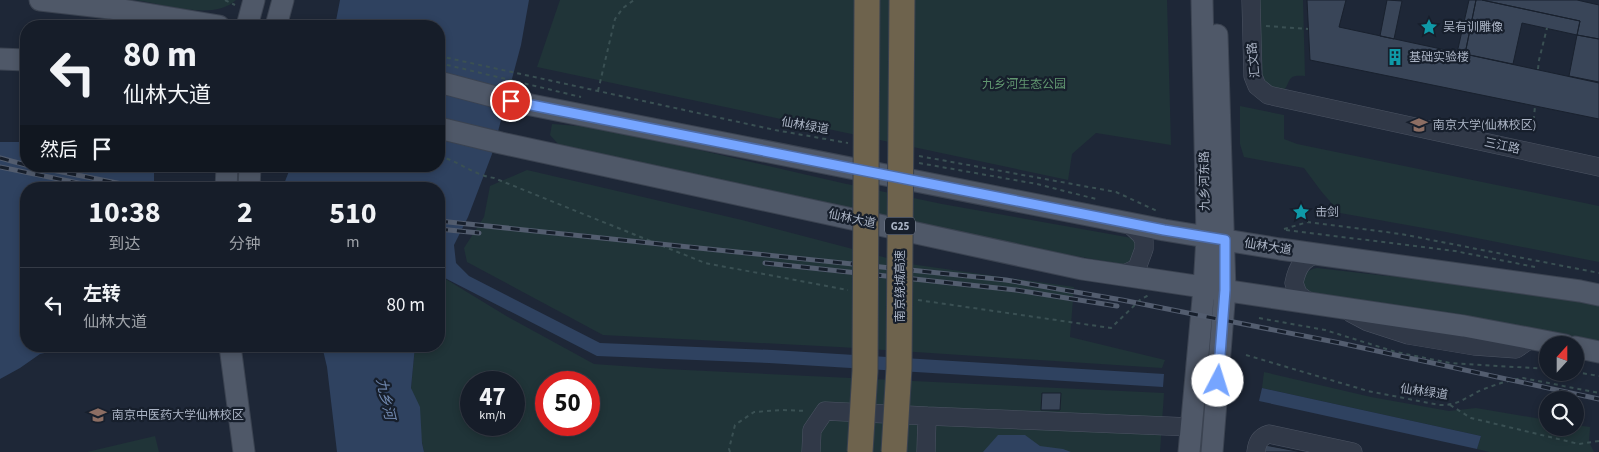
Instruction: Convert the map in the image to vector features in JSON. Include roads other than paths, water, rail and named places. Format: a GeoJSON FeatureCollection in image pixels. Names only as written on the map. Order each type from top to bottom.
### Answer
{"type":"FeatureCollection","features":[{"type":"Feature","properties":{"kind":"highway"},"geometry":{"type":"LineString","coordinates":[[860,452],[865,371],[868,0]]}},
{"type":"Feature","properties":{"kind":"highway","name":"南京绕城高速"},"geometry":{"type":"LineString","coordinates":[[894,452],[899,368],[902,0]]}},
{"type":"Feature","properties":{"kind":"main road"},"geometry":{"type":"LineString","coordinates":[[40,0],[110,8],[183,20]]}},
{"type":"Feature","properties":{"kind":"main road"},"geometry":{"type":"LineString","coordinates":[[249,20],[254,0]]}},
{"type":"Feature","properties":{"kind":"main road"},"geometry":{"type":"LineString","coordinates":[[278,20],[283,0]]}},
{"type":"Feature","properties":{"kind":"main road","name":"九乡河东路"},"geometry":{"type":"LineString","coordinates":[[1202,0],[1216,238],[1225,290],[1212,452]]}},
{"type":"Feature","properties":{"kind":"main road","name":"九乡河东路"},"geometry":{"type":"LineString","coordinates":[[1189,452],[1204,288],[1216,238],[1215,0]]}},
{"type":"Feature","properties":{"kind":"main road"},"geometry":{"type":"LineString","coordinates":[[0,59],[20,60]]}},
{"type":"Feature","properties":{"kind":"main road","name":"仙林大道"},"geometry":{"type":"LineString","coordinates":[[445,84],[511,101],[1128,222],[1317,254],[1599,295]]}},
{"type":"Feature","properties":{"kind":"main road","name":"仙林大道"},"geometry":{"type":"LineString","coordinates":[[445,129],[1082,269],[1464,326],[1539,339]]}},
{"type":"Feature","properties":{"kind":"main road"},"geometry":{"type":"LineString","coordinates":[[1584,349],[1599,352]]}},
{"type":"Feature","properties":{"kind":"main road"},"geometry":{"type":"LineString","coordinates":[[231,352],[244,452]]}},
{"type":"Feature","properties":{"kind":"main road"},"geometry":{"type":"LineString","coordinates":[[243,352],[257,452]]}},
{"type":"Feature","properties":{"kind":"street","name":"汇文路"},"geometry":{"type":"LineString","coordinates":[[1251,0],[1253,76],[1257,86],[1268,95],[1287,100]]}},
{"type":"Feature","properties":{"kind":"street","name":"三江路"},"geometry":{"type":"LineString","coordinates":[[1287,100],[1599,167]]}},
{"type":"Feature","properties":{"kind":"street"},"geometry":{"type":"LineString","coordinates":[[1122,276],[1137,268],[1144,249],[1144,241],[1141,235],[1128,222]]}},
{"type":"Feature","properties":{"kind":"street"},"geometry":{"type":"LineString","coordinates":[[1310,303],[1298,294],[1294,283],[1301,264],[1307,257],[1317,254]]}},
{"type":"Feature","properties":{"kind":"street"},"geometry":{"type":"LineString","coordinates":[[811,452],[812,430],[825,412],[1191,426]]}},
{"type":"Feature","properties":{"kind":"street"},"geometry":{"type":"LineString","coordinates":[[926,416],[926,452]]}},
{"type":"Feature","properties":{"kind":"street"},"geometry":{"type":"LineString","coordinates":[[1256,452],[1257,444],[1262,437],[1269,434],[1353,452]]}},
{"type":"Feature","properties":{"kind":"water"},"geometry":{"type":"Polygon","coordinates":[[[340,0],[529,0],[521,45],[492,154],[468,217],[454,245],[456,263],[469,276],[600,343],[773,350],[1164,374],[1163,387],[769,363],[597,356],[445,278],[445,182],[285,182],[289,172],[445,172],[445,20],[336,20],[340,0]]]}},
{"type":"Feature","properties":{"kind":"water"},"geometry":{"type":"Polygon","coordinates":[[[0,142],[20,142],[20,172],[154,172],[154,182],[20,182],[20,352],[49,352],[40,354],[0,379],[0,142]]]}},
{"type":"Feature","properties":{"kind":"water","name":"九乡河"},"geometry":{"type":"Polygon","coordinates":[[[323,352],[414,352],[411,388],[420,407],[424,452],[337,452],[327,367],[323,352]]]}},
{"type":"Feature","properties":{"kind":"water"},"geometry":{"type":"Polygon","coordinates":[[[1262,388],[1481,436],[1477,449],[1259,401],[1262,388]]]}},
{"type":"Feature","properties":{"kind":"water"},"geometry":{"type":"Polygon","coordinates":[[[998,435],[1025,435],[1040,446],[1071,452],[983,452],[998,435]]]}},
{"type":"Feature","properties":{"kind":"railway"},"geometry":{"type":"LineString","coordinates":[[0,158],[20,163]]}},
{"type":"Feature","properties":{"kind":"railway"},"geometry":{"type":"LineString","coordinates":[[0,167],[20,171]]}},
{"type":"Feature","properties":{"kind":"railway"},"geometry":{"type":"LineString","coordinates":[[24,172],[73,182]]}},
{"type":"Feature","properties":{"kind":"railway"},"geometry":{"type":"LineString","coordinates":[[62,172],[112,182]]}},
{"type":"Feature","properties":{"kind":"railway"},"geometry":{"type":"LineString","coordinates":[[445,222],[1006,280],[1122,300],[1340,343],[1599,399]]}},
{"type":"Feature","properties":{"kind":"railway"},"geometry":{"type":"LineString","coordinates":[[445,230],[479,233]]}},
{"type":"Feature","properties":{"kind":"railway"},"geometry":{"type":"LineString","coordinates":[[765,263],[1016,290],[1117,306]]}},
{"type":"Feature","properties":{"kind":"place","name":"吴有训雕像"},"geometry":{"type":"Point","coordinates":[1429,27]}},
{"type":"Feature","properties":{"kind":"place","name":"基础实验楼"},"geometry":{"type":"Point","coordinates":[1395,57]}},
{"type":"Feature","properties":{"kind":"place","name":"南京大学(仙林校区)"},"geometry":{"type":"Point","coordinates":[1419,125]}},
{"type":"Feature","properties":{"kind":"place","name":"击剑"},"geometry":{"type":"Point","coordinates":[1301,212]}},
{"type":"Feature","properties":{"kind":"place","name":"南京中医药大学仙林校区"},"geometry":{"type":"Point","coordinates":[98,415]}},
{"type":"Feature","properties":{"kind":"park label","name":"九乡河生态公园"},"geometry":{"type":"Point","coordinates":[1024,84]}}]}
